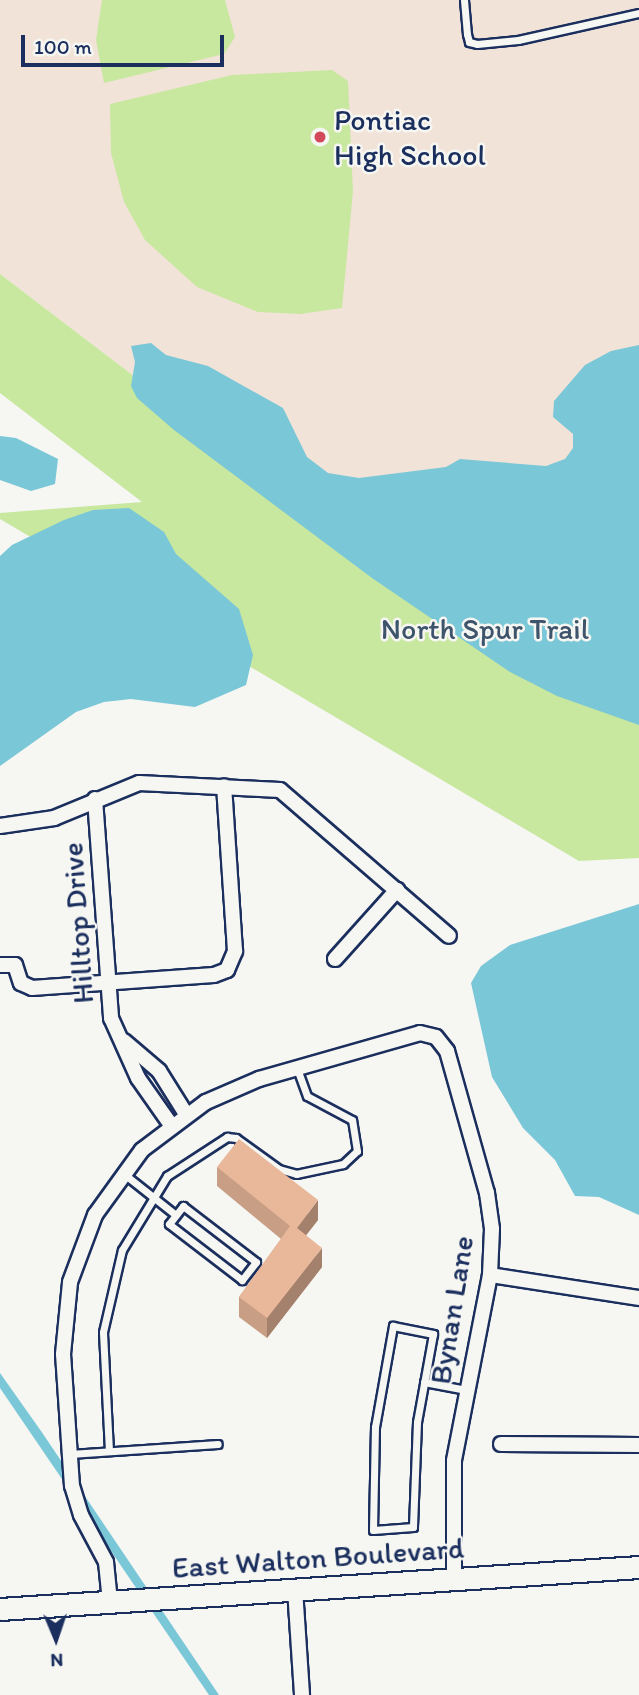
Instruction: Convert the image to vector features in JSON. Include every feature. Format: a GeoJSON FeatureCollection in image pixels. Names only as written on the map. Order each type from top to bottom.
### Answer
{"type":"FeatureCollection","features":[{"type":"Feature","properties":{"kind":"main road","name":"East Walton Boulevard"},"geometry":{"type":"LineString","coordinates":[[0,1609],[639,1567]]}},
{"type":"Feature","properties":{"kind":"street"},"geometry":{"type":"LineString","coordinates":[[0,826],[54,818],[95,799],[145,782],[287,793],[449,936]]}},
{"type":"Feature","properties":{"kind":"street"},"geometry":{"type":"LineString","coordinates":[[0,965],[15,965],[21,983],[32,988],[219,975],[232,964],[223,786]]}},
{"type":"Feature","properties":{"kind":"street","name":"Hilltop Drive"},"geometry":{"type":"LineString","coordinates":[[95,799],[111,1018],[138,1078],[171,1125]]}},
{"type":"Feature","properties":{"kind":"street"},"geometry":{"type":"LineString","coordinates":[[335,959],[397,890]]}},
{"type":"Feature","properties":{"kind":"street","name":"Bynan Lane"},"geometry":{"type":"LineString","coordinates":[[296,1068],[417,1033],[436,1037],[447,1051],[489,1202],[490,1275],[466,1390],[452,1475],[454,1579]]}},
{"type":"Feature","properties":{"kind":"street","name":"Hilltop Drive"},"geometry":{"type":"LineString","coordinates":[[123,1040],[159,1070],[186,1114]]}},
{"type":"Feature","properties":{"kind":"street"},"geometry":{"type":"LineString","coordinates":[[110,1602],[106,1562],[78,1506],[69,1454],[63,1354],[67,1295],[86,1234],[122,1172],[171,1125],[229,1090],[296,1068]]}},
{"type":"Feature","properties":{"kind":"street"},"geometry":{"type":"LineString","coordinates":[[490,1275],[639,1298]]}},
{"type":"Feature","properties":{"kind":"street"},"geometry":{"type":"LineString","coordinates":[[501,1444],[639,1445]]}},
{"type":"Feature","properties":{"kind":"street"},"geometry":{"type":"LineString","coordinates":[[295,1590],[302,1695]]}},
{"type":"Feature","properties":{"kind":"lane"},"geometry":{"type":"LineString","coordinates":[[464,0],[469,42],[477,44],[518,40],[639,13]]}},
{"type":"Feature","properties":{"kind":"lane"},"geometry":{"type":"LineString","coordinates":[[109,1451],[103,1332],[122,1250],[167,1176],[227,1137],[236,1138],[279,1168],[296,1174],[343,1164],[353,1156],[358,1141],[352,1120],[337,1108],[307,1096],[296,1068]]}},
{"type":"Feature","properties":{"kind":"lane"},"geometry":{"type":"LineString","coordinates":[[122,1172],[176,1215]]}},
{"type":"Feature","properties":{"kind":"lane"},"geometry":{"type":"LineString","coordinates":[[183,1206],[256,1262],[242,1280],[169,1224],[176,1215],[183,1206]]}},
{"type":"Feature","properties":{"kind":"lane"},"geometry":{"type":"LineString","coordinates":[[393,1326],[433,1334],[424,1382],[415,1443],[413,1527],[373,1530],[375,1427],[393,1326]]}},
{"type":"Feature","properties":{"kind":"lane"},"geometry":{"type":"LineString","coordinates":[[424,1382],[466,1390]]}},
{"type":"Feature","properties":{"kind":"lane"},"geometry":{"type":"LineString","coordinates":[[69,1454],[218,1444]]}},
{"type":"Feature","properties":{"kind":"shaded area","name":"Pontiac High School"},"geometry":{"type":"Polygon","coordinates":[[[0,0],[639,0],[639,464],[286,492],[0,274],[0,0]]]}},
{"type":"Feature","properties":{"kind":"green space"},"geometry":{"type":"Polygon","coordinates":[[[102,0],[225,0],[235,37],[224,54],[104,83],[96,40],[102,0]]]}},
{"type":"Feature","properties":{"kind":"green space"},"geometry":{"type":"Polygon","coordinates":[[[332,70],[348,81],[353,191],[342,308],[300,314],[258,312],[197,287],[145,240],[124,202],[111,153],[110,104],[232,75],[332,70]]]}},
{"type":"Feature","properties":{"kind":"green space","name":"North Spur Trail"},"geometry":{"type":"Polygon","coordinates":[[[0,274],[286,492],[639,464],[639,858],[579,861],[0,519],[0,513],[142,502],[0,393],[0,274]]]}},
{"type":"Feature","properties":{"kind":"water"},"geometry":{"type":"Polygon","coordinates":[[[151,343],[166,355],[208,366],[283,408],[307,457],[328,473],[359,478],[446,467],[460,459],[546,466],[565,459],[573,448],[573,434],[553,417],[554,401],[585,365],[611,351],[639,345],[639,725],[557,696],[510,672],[372,578],[174,430],[137,398],[131,386],[135,362],[131,346],[151,343]]]}},
{"type":"Feature","properties":{"kind":"water"},"geometry":{"type":"Polygon","coordinates":[[[0,436],[16,438],[58,459],[55,484],[31,491],[0,480],[0,436]]]}},
{"type":"Feature","properties":{"kind":"water"},"geometry":{"type":"Polygon","coordinates":[[[129,508],[164,532],[176,554],[239,609],[253,655],[246,685],[195,707],[131,699],[104,702],[76,712],[0,766],[0,556],[12,545],[64,520],[93,510],[129,508]]]}},
{"type":"Feature","properties":{"kind":"water"},"geometry":{"type":"Polygon","coordinates":[[[639,904],[639,1215],[599,1197],[575,1196],[555,1160],[523,1128],[492,1077],[471,983],[481,966],[510,945],[639,904]]]}},
{"type":"Feature","properties":{"kind":"water"},"geometry":{"type":"Polygon","coordinates":[[[0,1373],[219,1695],[209,1695],[0,1388],[0,1373]]]}},
{"type":"Feature","properties":{"kind":"building"},"geometry":{"type":"Polygon","coordinates":[[[239,1139],[318,1200],[297,1228],[322,1248],[267,1318],[239,1297],[290,1226],[217,1167],[239,1139]]]}},
{"type":"Feature","properties":{"kind":"place","name":"Pontiac High School"},"geometry":{"type":"Point","coordinates":[320,137]}}]}
